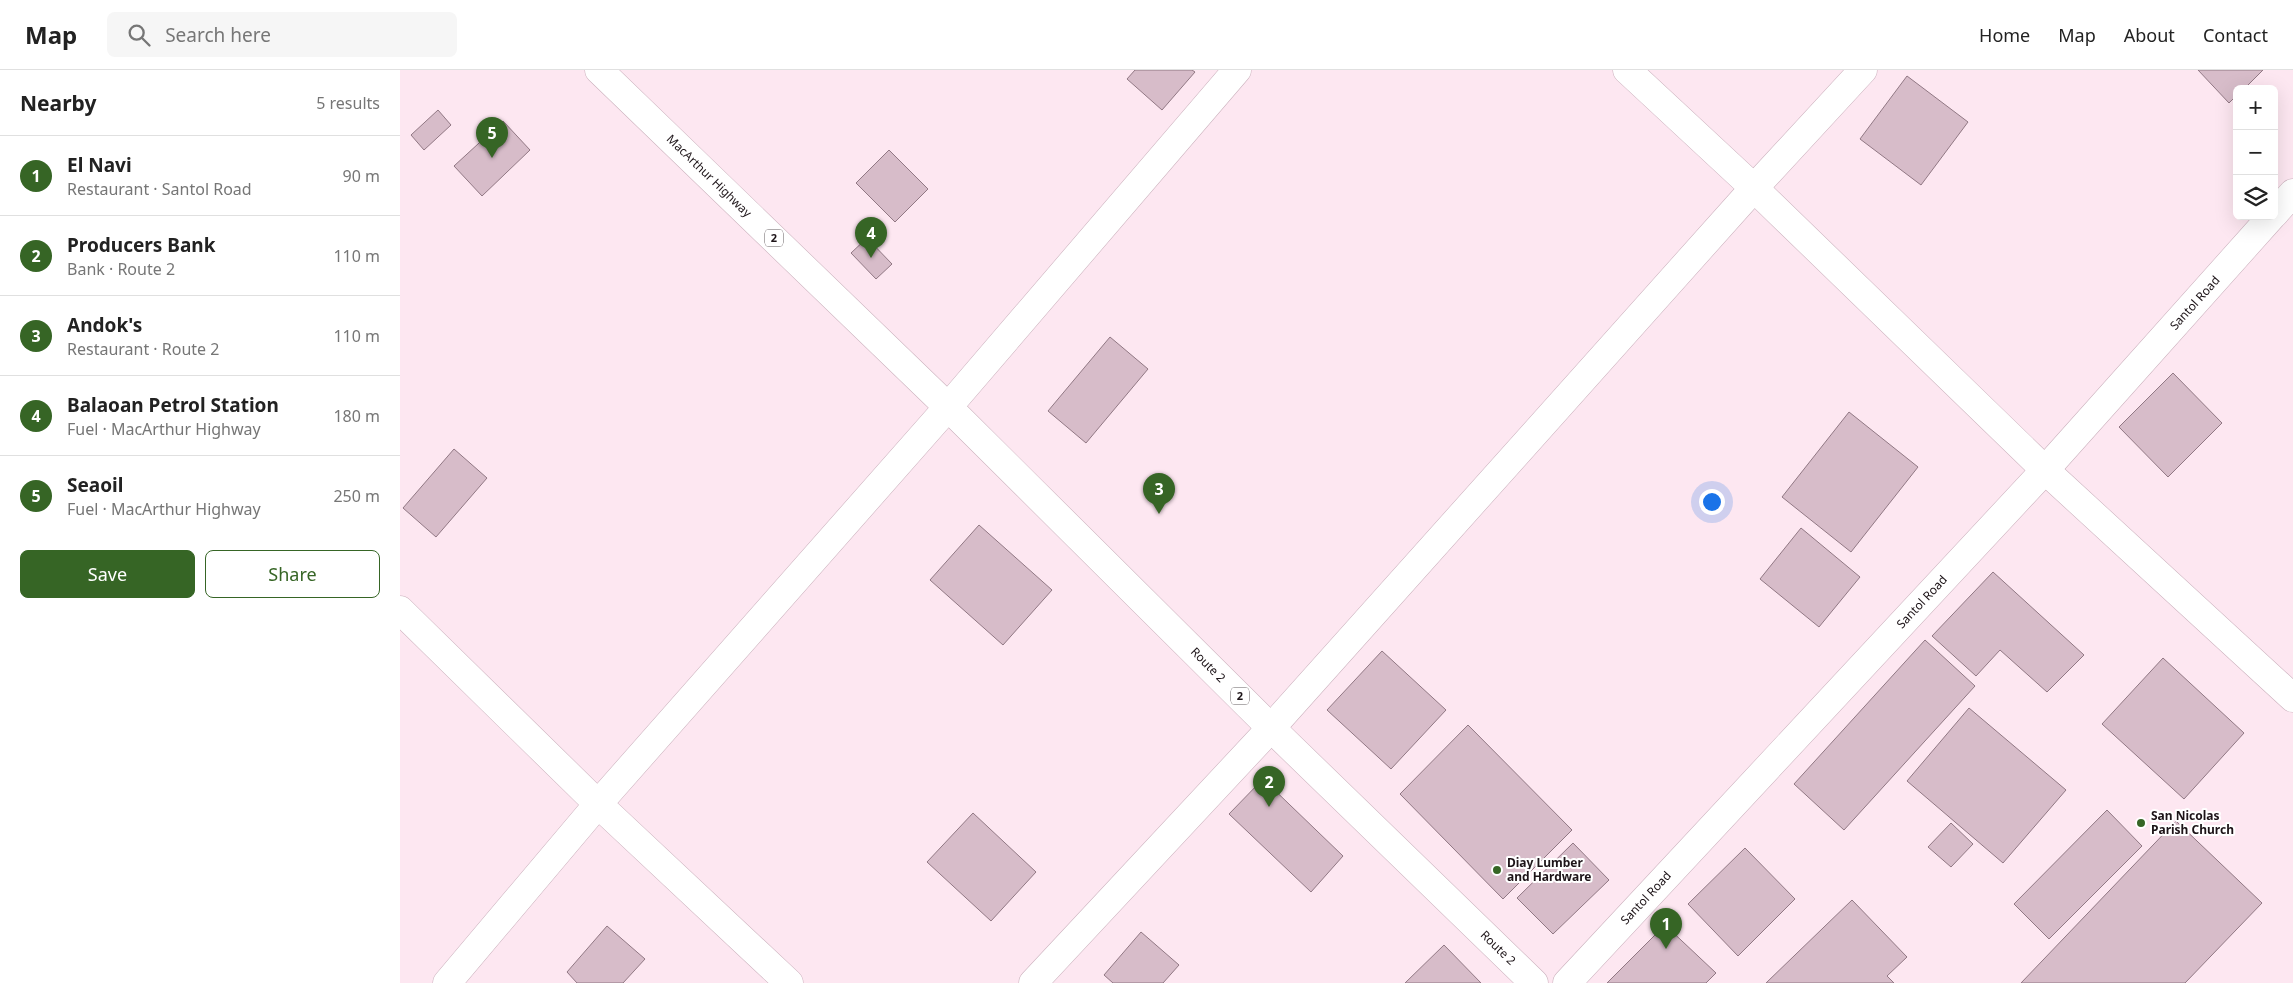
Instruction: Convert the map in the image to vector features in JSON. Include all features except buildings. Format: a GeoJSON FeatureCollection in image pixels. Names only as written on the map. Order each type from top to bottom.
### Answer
{"type":"FeatureCollection","features":[{"type":"Feature","properties":{"kind":"main road","name":"MacArthur Highway"},"geometry":{"type":"LineString","coordinates":[[599,70],[948,407]]}},
{"type":"Feature","properties":{"kind":"main road"},"geometry":{"type":"LineString","coordinates":[[447,983],[598,804],[948,407],[1237,70]]}},
{"type":"Feature","properties":{"kind":"main road"},"geometry":{"type":"LineString","coordinates":[[1627,70],[1754,188],[2045,470],[2293,698]]}},
{"type":"Feature","properties":{"kind":"main road"},"geometry":{"type":"LineString","coordinates":[[1033,983],[1271,728],[1754,188],[1863,70]]}},
{"type":"Feature","properties":{"kind":"main road","name":"Santol Road"},"geometry":{"type":"LineString","coordinates":[[2278,210],[2293,193]]}},
{"type":"Feature","properties":{"kind":"main road","name":"Santol Road"},"geometry":{"type":"LineString","coordinates":[[1567,983],[2045,470],[2269,220]]}},
{"type":"Feature","properties":{"kind":"main road","name":"Route 2"},"geometry":{"type":"LineString","coordinates":[[948,407],[1271,728],[1534,983]]}},
{"type":"Feature","properties":{"kind":"main road"},"geometry":{"type":"LineString","coordinates":[[400,610],[598,804],[790,983]]}},
{"type":"Feature","properties":{"kind":"place","name":"Seaoil"},"geometry":{"type":"Point","coordinates":[492,158]}},
{"type":"Feature","properties":{"kind":"place","name":"Balaoan Petrol Station"},"geometry":{"type":"Point","coordinates":[871,258]}},
{"type":"Feature","properties":{"kind":"place","name":"Andok's"},"geometry":{"type":"Point","coordinates":[1159,514]}},
{"type":"Feature","properties":{"kind":"place","name":"Producers Bank"},"geometry":{"type":"Point","coordinates":[1269,807]}},
{"type":"Feature","properties":{"kind":"place","name":"San Nicolas Parish Church"},"geometry":{"type":"Point","coordinates":[2141,823]}},
{"type":"Feature","properties":{"kind":"place","name":"Diay Lumber and Hardware"},"geometry":{"type":"Point","coordinates":[1497,870]}},
{"type":"Feature","properties":{"kind":"place","name":"El Navi"},"geometry":{"type":"Point","coordinates":[1666,949]}}]}
